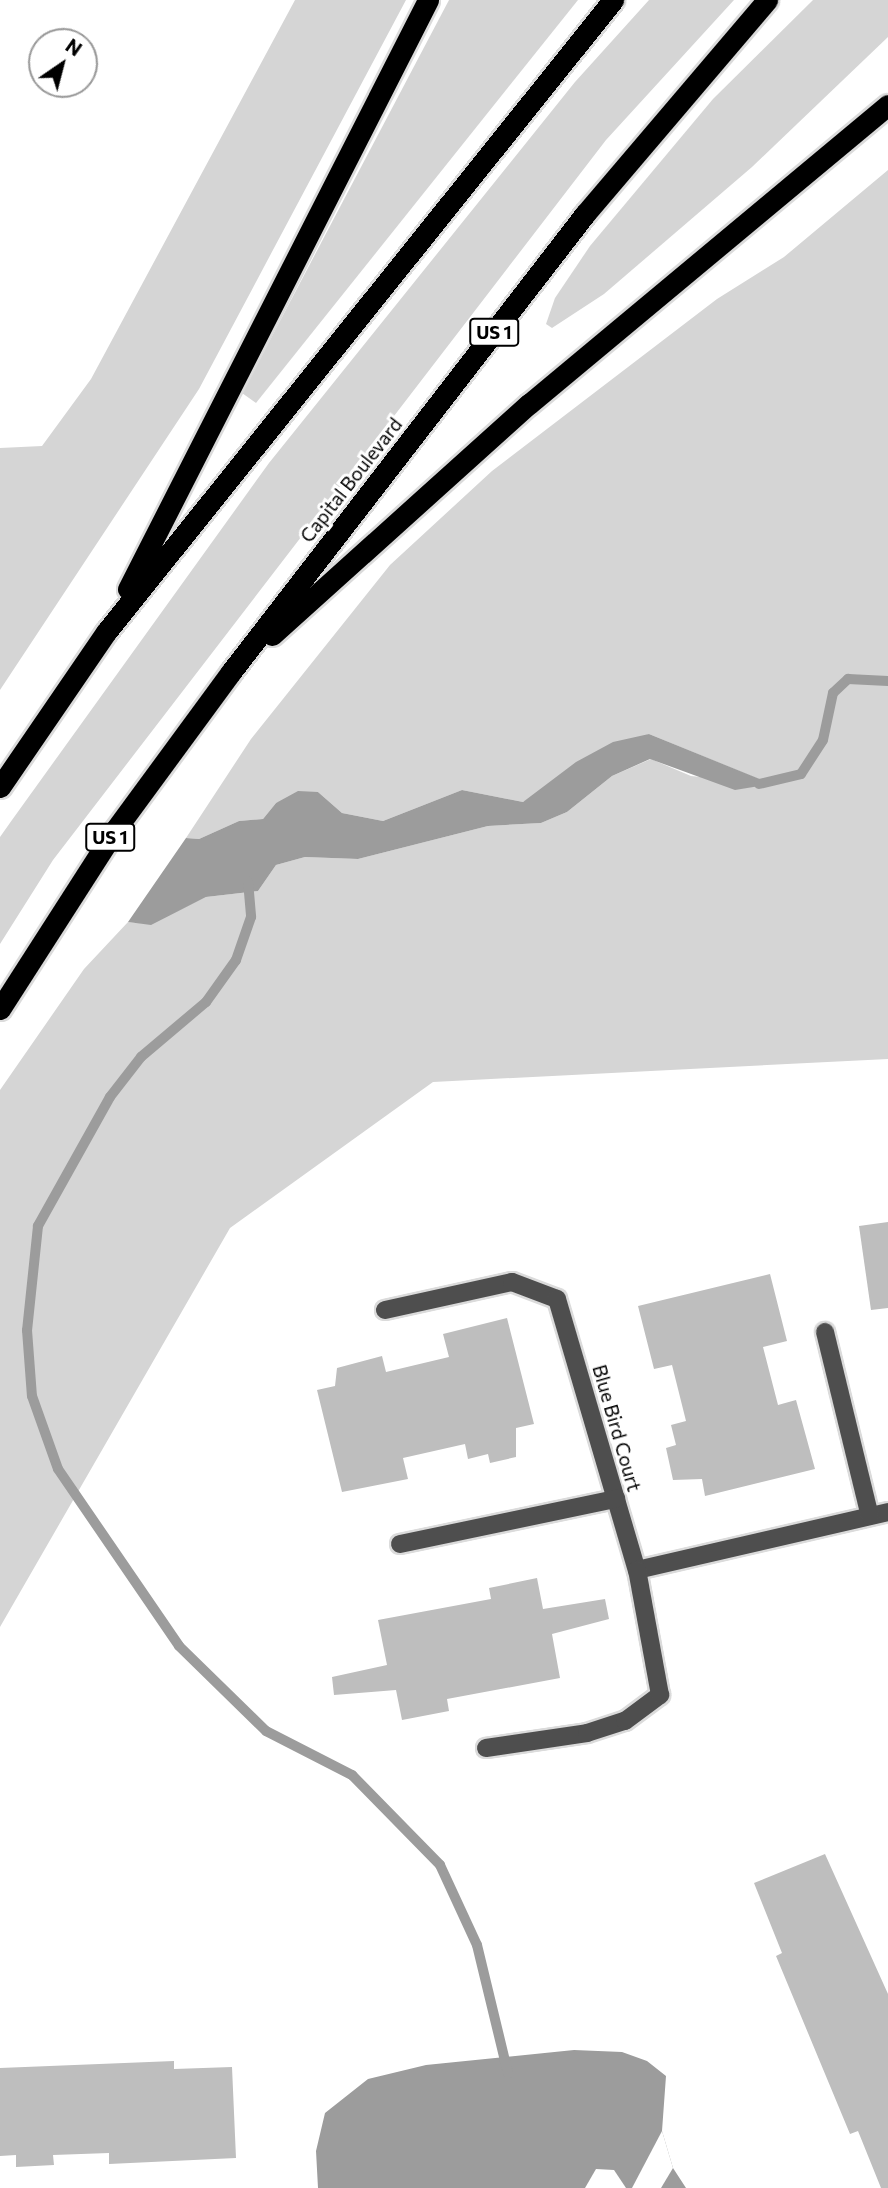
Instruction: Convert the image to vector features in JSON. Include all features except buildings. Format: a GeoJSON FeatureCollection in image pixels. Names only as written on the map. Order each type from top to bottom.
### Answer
{"type":"FeatureCollection","features":[{"type":"Feature","properties":{"kind":"highway"},"geometry":{"type":"LineString","coordinates":[[107,631],[428,0]]}},
{"type":"Feature","properties":{"kind":"highway"},"geometry":{"type":"LineString","coordinates":[[0,786],[107,631],[613,0]]}},
{"type":"Feature","properties":{"kind":"highway","name":"Capital Boulevard"},"geometry":{"type":"LineString","coordinates":[[0,1009],[115,830],[231,672],[585,214],[767,0]]}},
{"type":"Feature","properties":{"kind":"highway"},"geometry":{"type":"LineString","coordinates":[[231,672],[529,404],[888,105]]}},
{"type":"Feature","properties":{"kind":"street","name":"Blue Bird Court"},"geometry":{"type":"LineString","coordinates":[[385,1310],[512,1282],[557,1299],[637,1570],[660,1695],[625,1721],[587,1732],[486,1748]]}},
{"type":"Feature","properties":{"kind":"street"},"geometry":{"type":"LineString","coordinates":[[637,1570],[879,1514],[825,1332]]}},
{"type":"Feature","properties":{"kind":"street"},"geometry":{"type":"LineString","coordinates":[[400,1544],[616,1499]]}},
{"type":"Feature","properties":{"kind":"shaded area"},"geometry":{"type":"Polygon","coordinates":[[[295,0],[406,0],[199,389],[0,690],[0,448],[42,446],[91,379],[295,0]]]}},
{"type":"Feature","properties":{"kind":"shaded area"},"geometry":{"type":"Polygon","coordinates":[[[449,0],[578,0],[256,403],[242,393],[449,0]]]}},
{"type":"Feature","properties":{"kind":"shaded area"},"geometry":{"type":"Polygon","coordinates":[[[649,0],[734,0],[606,140],[53,860],[0,944],[0,837],[269,463],[575,82],[649,0]]]}},
{"type":"Feature","properties":{"kind":"shaded area"},"geometry":{"type":"Polygon","coordinates":[[[813,0],[888,0],[888,37],[752,167],[604,294],[552,328],[546,324],[555,298],[590,246],[713,99],[813,0]]]}},
{"type":"Feature","properties":{"kind":"shaded area"},"geometry":{"type":"Polygon","coordinates":[[[888,170],[888,1059],[433,1082],[230,1228],[0,1627],[0,1090],[84,969],[128,922],[151,924],[206,897],[258,891],[276,865],[305,857],[358,859],[488,826],[541,823],[567,812],[612,776],[651,759],[691,776],[771,784],[649,734],[523,802],[462,790],[383,821],[342,813],[318,792],[276,803],[263,819],[239,821],[199,839],[186,838],[251,739],[390,565],[492,471],[717,299],[784,257],[888,170]]]}},
{"type":"Feature","properties":{"kind":"shaded area"},"geometry":{"type":"Polygon","coordinates":[[[649,734],[772,784],[735,790],[650,759],[612,776],[567,812],[541,823],[488,826],[358,859],[305,857],[276,865],[258,891],[206,897],[151,925],[128,922],[186,838],[199,839],[239,821],[263,819],[276,803],[298,791],[318,792],[342,813],[383,821],[462,790],[523,802],[576,762],[613,742],[649,734]]]}},
{"type":"Feature","properties":{"kind":"shaded area"},"geometry":{"type":"Polygon","coordinates":[[[574,2050],[622,2052],[647,2061],[666,2076],[662,2131],[673,2168],[686,2188],[318,2188],[316,2151],[325,2113],[368,2079],[426,2065],[574,2050]]]}},
{"type":"Feature","properties":{"kind":"pier"},"geometry":{"type":"Polygon","coordinates":[[[662,2131],[673,2168],[661,2188],[632,2188],[662,2131]]]}},
{"type":"Feature","properties":{"kind":"pier"},"geometry":{"type":"Polygon","coordinates":[[[596,2169],[614,2170],[626,2188],[585,2188],[596,2169]]]}},
{"type":"Feature","properties":{"kind":"waterway"},"geometry":{"type":"LineString","coordinates":[[759,784],[801,774],[823,740],[833,693],[848,679],[888,681]]}},
{"type":"Feature","properties":{"kind":"waterway"},"geometry":{"type":"LineString","coordinates":[[248,881],[251,917],[236,960],[206,1002],[141,1057],[110,1097],[38,1226],[27,1330],[32,1396],[58,1469],[179,1646],[266,1731],[352,1775],[440,1865],[477,1945],[508,2073]]}}]}
